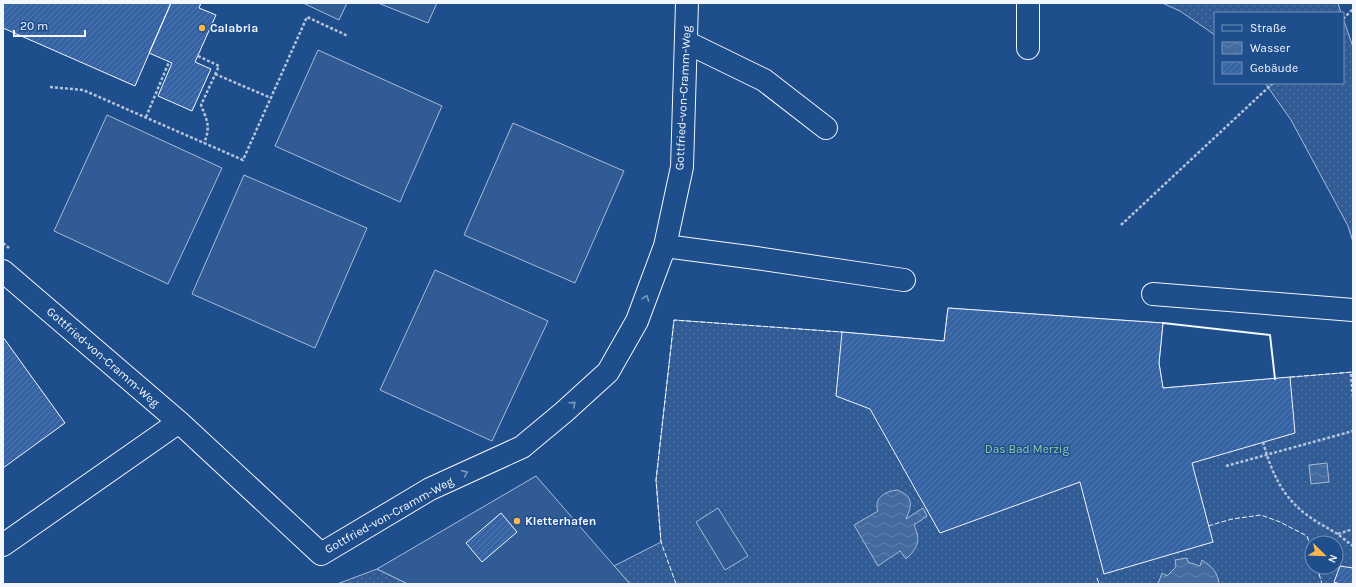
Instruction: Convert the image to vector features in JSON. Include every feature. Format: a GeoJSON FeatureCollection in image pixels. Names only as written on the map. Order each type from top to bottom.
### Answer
{"type":"FeatureCollection","features":[{"type":"Feature","properties":{"kind":"street","name":"Gottfried-von-Cramm-Weg"},"geometry":{"type":"LineString","coordinates":[[3,271],[179,422],[321,554],[430,489],[522,447],[564,412],[608,372],[637,321],[665,246],[682,167],[687,3]]}},
{"type":"Feature","properties":{"kind":"street"},"geometry":{"type":"LineString","coordinates":[[1028,3],[1028,48]]}},
{"type":"Feature","properties":{"kind":"street"},"geometry":{"type":"LineString","coordinates":[[686,42],[764,80],[826,128]]}},
{"type":"Feature","properties":{"kind":"street"},"geometry":{"type":"LineString","coordinates":[[665,246],[904,280]]}},
{"type":"Feature","properties":{"kind":"street"},"geometry":{"type":"LineString","coordinates":[[1153,294],[1353,310]]}},
{"type":"Feature","properties":{"kind":"street"},"geometry":{"type":"LineString","coordinates":[[3,546],[179,422]]}},
{"type":"Feature","properties":{"kind":"path"},"geometry":{"type":"LineString","coordinates":[[1344,18],[1353,9]]}},
{"type":"Feature","properties":{"kind":"path"},"geometry":{"type":"LineString","coordinates":[[50,87],[83,90],[242,160],[307,17],[348,36]]}},
{"type":"Feature","properties":{"kind":"path"},"geometry":{"type":"LineString","coordinates":[[198,56],[219,66],[201,105],[208,120],[208,134],[204,143]]}},
{"type":"Feature","properties":{"kind":"path"},"geometry":{"type":"LineString","coordinates":[[146,117],[169,62]]}},
{"type":"Feature","properties":{"kind":"path"},"geometry":{"type":"LineString","coordinates":[[215,74],[271,98]]}},
{"type":"Feature","properties":{"kind":"path"},"geometry":{"type":"LineString","coordinates":[[1121,224],[1272,84]]}},
{"type":"Feature","properties":{"kind":"path"},"geometry":{"type":"LineString","coordinates":[[3,243],[15,253]]}},
{"type":"Feature","properties":{"kind":"path"},"geometry":{"type":"LineString","coordinates":[[1351,374],[1353,397]]}},
{"type":"Feature","properties":{"kind":"path"},"geometry":{"type":"LineString","coordinates":[[1226,466],[1353,431]]}},
{"type":"Feature","properties":{"kind":"path"},"geometry":{"type":"LineString","coordinates":[[1263,442],[1269,463],[1281,488],[1294,504],[1307,515],[1353,546]]}},
{"type":"Feature","properties":{"kind":"path"},"geometry":{"type":"LineString","coordinates":[[1337,534],[1353,530]]}},
{"type":"Feature","properties":{"kind":"green space"},"geometry":{"type":"Polygon","coordinates":[[[303,3],[347,3],[339,20],[303,3]]]}},
{"type":"Feature","properties":{"kind":"green space"},"geometry":{"type":"Polygon","coordinates":[[[378,3],[437,3],[428,23],[378,3]]]}},
{"type":"Feature","properties":{"kind":"green space"},"geometry":{"type":"Polygon","coordinates":[[[1162,3],[1338,3],[1341,12],[1214,12],[1214,34],[1180,11],[1162,3]]]}},
{"type":"Feature","properties":{"kind":"green space"},"geometry":{"type":"Polygon","coordinates":[[[1344,21],[1353,47],[1353,242],[1348,226],[1291,120],[1266,84],[1344,84],[1344,21]]]}},
{"type":"Feature","properties":{"kind":"green space"},"geometry":{"type":"Polygon","coordinates":[[[318,50],[442,106],[400,202],[275,146],[318,50]]]}},
{"type":"Feature","properties":{"kind":"green space"},"geometry":{"type":"Polygon","coordinates":[[[107,115],[222,168],[168,284],[54,231],[107,115]]]}},
{"type":"Feature","properties":{"kind":"green space"},"geometry":{"type":"Polygon","coordinates":[[[513,123],[624,171],[575,283],[464,235],[513,123]]]}},
{"type":"Feature","properties":{"kind":"green space"},"geometry":{"type":"Polygon","coordinates":[[[244,175],[367,228],[315,348],[192,294],[244,175]]]}},
{"type":"Feature","properties":{"kind":"green space"},"geometry":{"type":"Polygon","coordinates":[[[435,270],[548,321],[492,441],[380,390],[435,270]]]}},
{"type":"Feature","properties":{"kind":"green space","name":"Das Bad Merzig"},"geometry":{"type":"Polygon","coordinates":[[[948,308],[1163,323],[1159,363],[1163,388],[1353,372],[1353,584],[630,584],[614,566],[661,542],[656,480],[674,320],[944,341],[948,308]]]}},
{"type":"Feature","properties":{"kind":"green space","name":"Kletterhafen"},"geometry":{"type":"Polygon","coordinates":[[[536,476],[630,584],[408,584],[377,569],[536,476]]]}},
{"type":"Feature","properties":{"kind":"green space"},"geometry":{"type":"Polygon","coordinates":[[[718,508],[748,556],[725,570],[696,522],[718,508]]]}},
{"type":"Feature","properties":{"kind":"green space"},"geometry":{"type":"Polygon","coordinates":[[[377,569],[408,584],[337,584],[377,569]]]}},
{"type":"Feature","properties":{"kind":"water"},"geometry":{"type":"Polygon","coordinates":[[[1327,463],[1329,482],[1311,484],[1309,465],[1327,463]]]}},
{"type":"Feature","properties":{"kind":"water"},"geometry":{"type":"Polygon","coordinates":[[[897,490],[903,492],[909,498],[910,509],[906,519],[923,508],[927,516],[914,525],[918,539],[916,547],[910,555],[906,559],[900,551],[878,566],[854,525],[878,511],[877,502],[882,496],[897,490]]]}},
{"type":"Feature","properties":{"kind":"water"},"geometry":{"type":"Polygon","coordinates":[[[1187,558],[1188,562],[1200,566],[1202,560],[1209,565],[1216,573],[1219,584],[1158,584],[1162,573],[1167,576],[1176,567],[1175,560],[1187,558]]]}},
{"type":"Feature","properties":{"kind":"building"},"geometry":{"type":"Polygon","coordinates":[[[3,3],[171,3],[135,86],[3,28],[3,3]]]}},
{"type":"Feature","properties":{"kind":"building"},"geometry":{"type":"Polygon","coordinates":[[[171,3],[201,3],[199,8],[216,15],[195,62],[211,69],[192,111],[158,96],[172,63],[149,53],[171,3]]]}},
{"type":"Feature","properties":{"kind":"building"},"geometry":{"type":"Polygon","coordinates":[[[948,308],[1163,323],[1159,363],[1163,388],[1290,377],[1295,433],[1192,463],[1213,542],[1104,574],[1080,482],[940,533],[870,409],[836,396],[842,332],[944,341],[948,308]]]}},
{"type":"Feature","properties":{"kind":"building"},"geometry":{"type":"Polygon","coordinates":[[[3,337],[65,423],[3,468],[3,337]]]}},
{"type":"Feature","properties":{"kind":"building"},"geometry":{"type":"Polygon","coordinates":[[[501,513],[517,532],[482,562],[466,543],[501,513]]]}},
{"type":"Feature","properties":{"kind":"building"},"geometry":{"type":"Polygon","coordinates":[[[1344,567],[1353,568],[1353,584],[1340,584],[1334,582],[1337,575],[1344,575],[1344,567]]]}},
{"type":"Feature","properties":{"kind":"fence"},"geometry":{"type":"LineString","coordinates":[[676,584],[661,542],[656,480],[674,320],[842,332]]}},
{"type":"Feature","properties":{"kind":"fence"},"geometry":{"type":"LineString","coordinates":[[1290,377],[1353,372]]}},
{"type":"Feature","properties":{"kind":"fence"},"geometry":{"type":"LineString","coordinates":[[1208,526],[1232,519],[1261,515],[1280,522],[1305,535]]}},
{"type":"Feature","properties":{"kind":"fence"},"geometry":{"type":"LineString","coordinates":[[1319,575],[1322,584]]}},
{"type":"Feature","properties":{"kind":"fence"},"geometry":{"type":"LineString","coordinates":[[1097,578],[1099,584]]}},
{"type":"Feature","properties":{"kind":"wall"},"geometry":{"type":"LineString","coordinates":[[1163,323],[1270,335],[1275,379]]}},
{"type":"Feature","properties":{"kind":"place","name":"Calabria"},"geometry":{"type":"Point","coordinates":[202,28]}},
{"type":"Feature","properties":{"kind":"place","name":"Kletterhafen"},"geometry":{"type":"Point","coordinates":[517,521]}}]}
